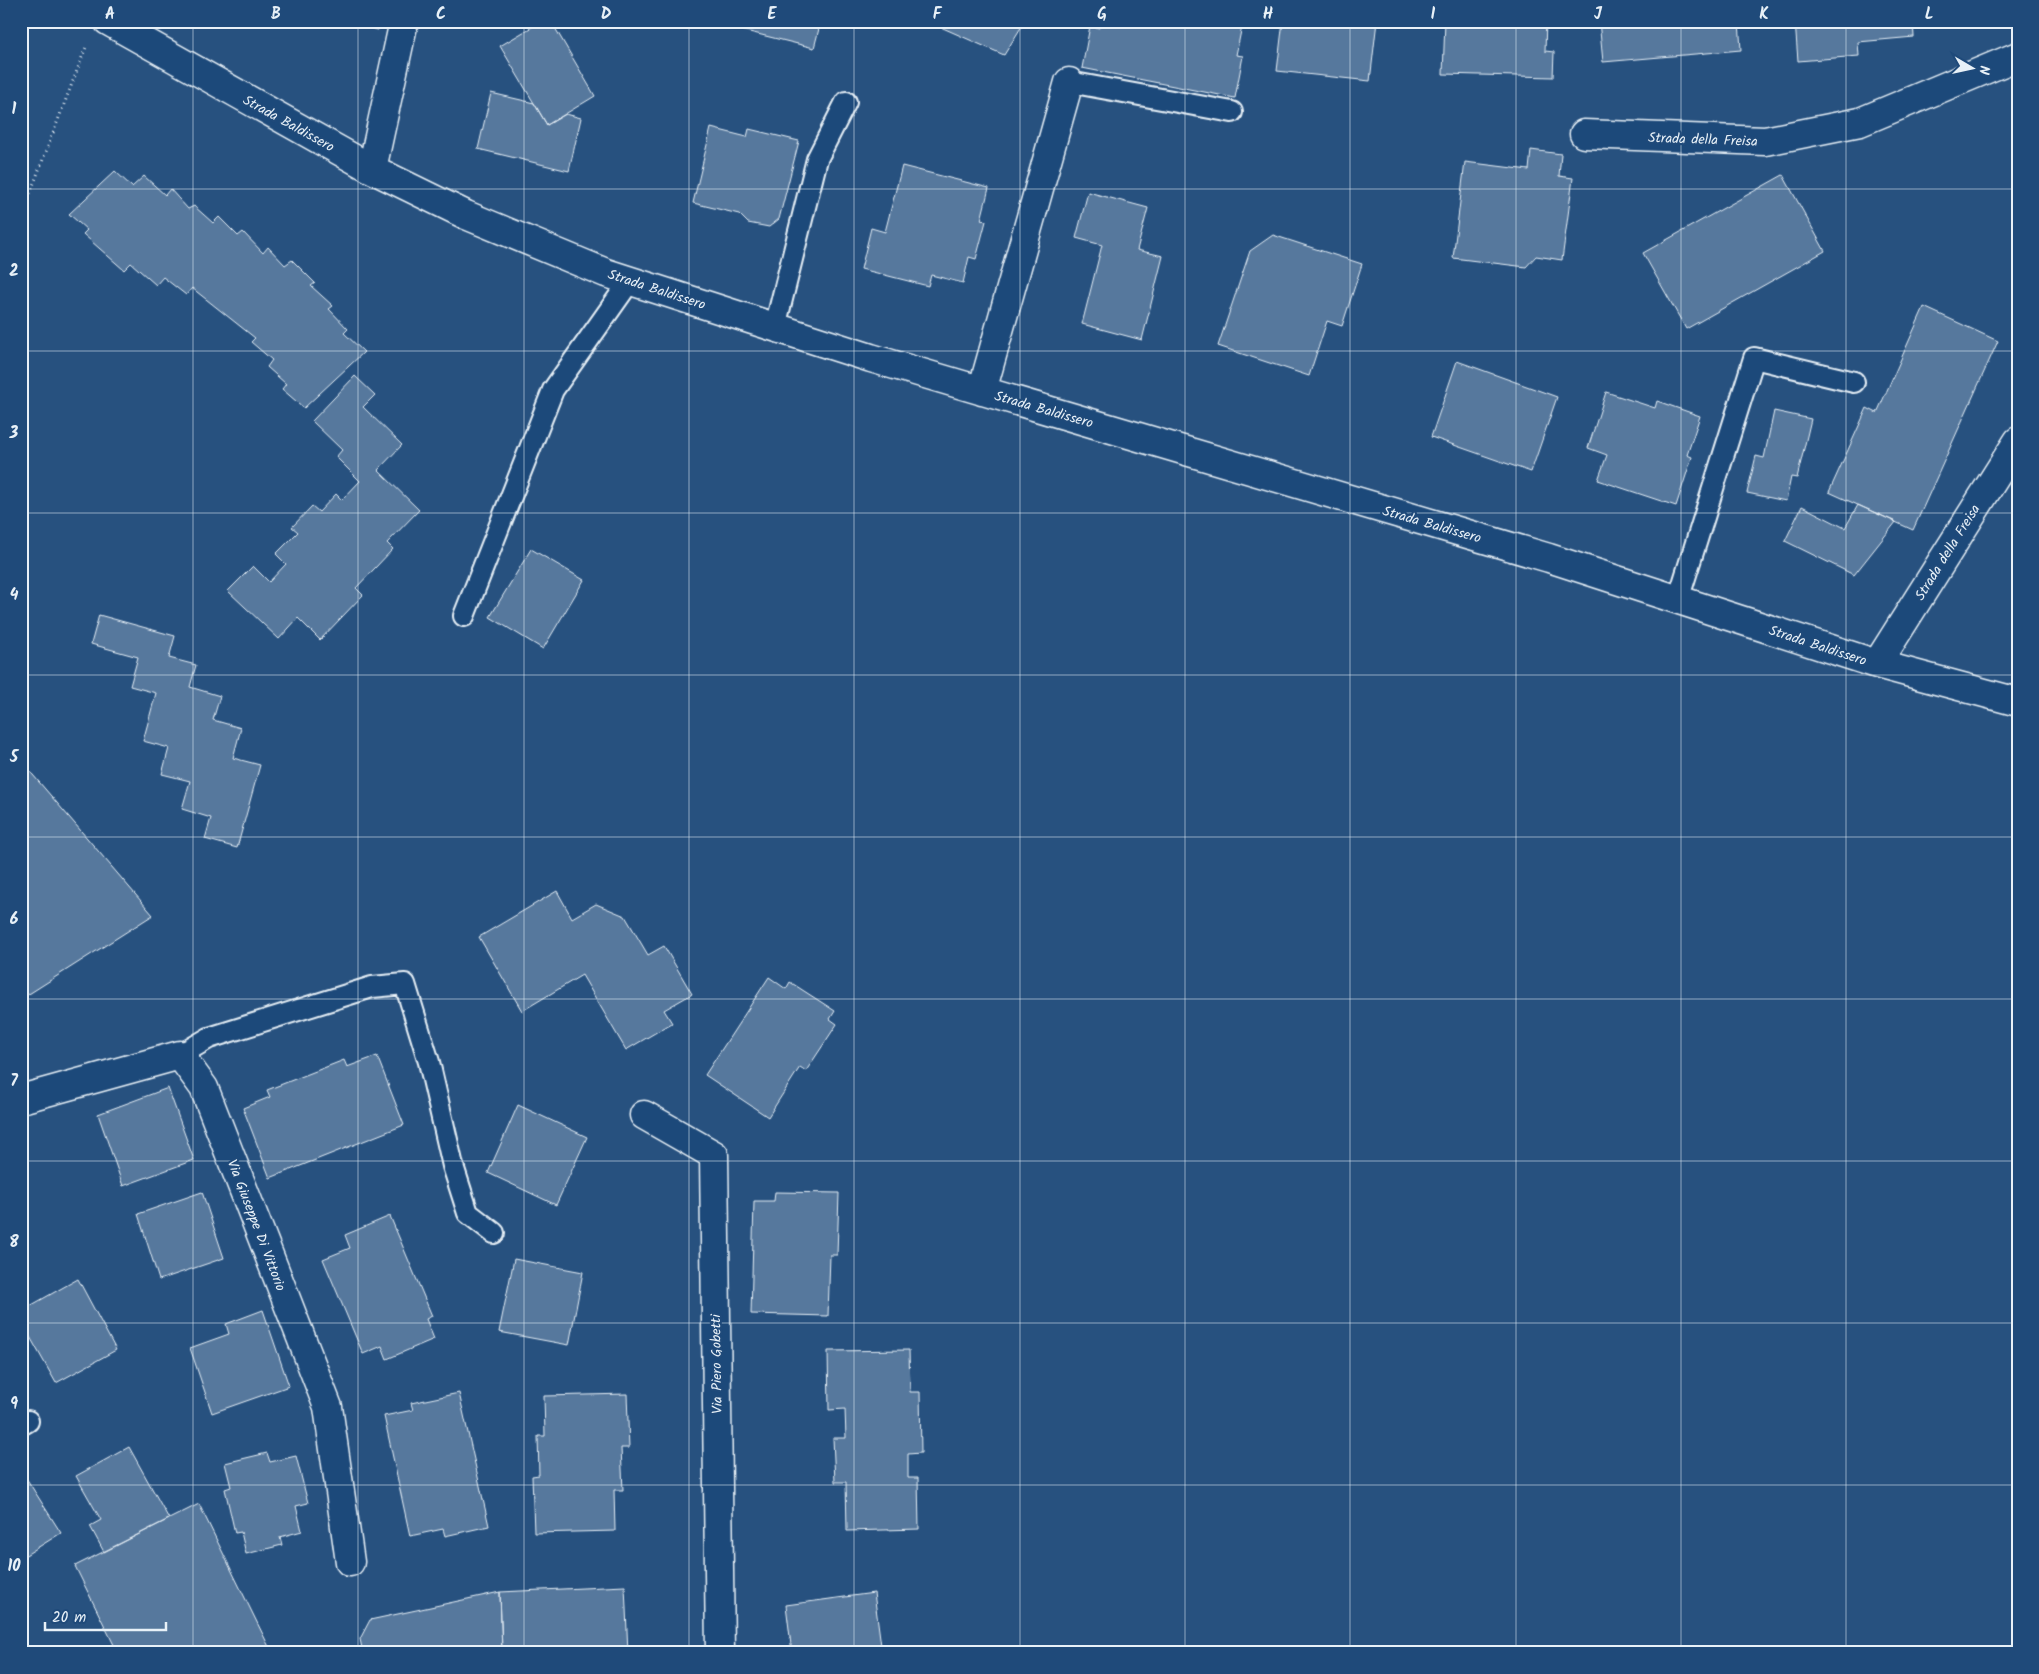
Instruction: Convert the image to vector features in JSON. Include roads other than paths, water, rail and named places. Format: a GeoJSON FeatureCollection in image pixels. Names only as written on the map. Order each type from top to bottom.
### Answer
{"type":"FeatureCollection","features":[{"type":"Feature","properties":{"kind":"street","name":"Strada Baldissero"},"geometry":{"type":"LineString","coordinates":[[108,21],[372,169],[466,216],[606,273],[775,328],[982,391],[1548,558],[1876,664],[2018,702]]}},
{"type":"Feature","properties":{"kind":"street"},"geometry":{"type":"LineString","coordinates":[[372,169],[404,21]]}},
{"type":"Feature","properties":{"kind":"street","name":"Strada della Freisa"},"geometry":{"type":"LineString","coordinates":[[1584,134],[1765,141],[1860,122],[2018,56]]}},
{"type":"Feature","properties":{"kind":"street"},"geometry":{"type":"LineString","coordinates":[[982,391],[1070,82]]}},
{"type":"Feature","properties":{"kind":"street","name":"Strada della Freisa"},"geometry":{"type":"LineString","coordinates":[[1876,664],[2018,441]]}},
{"type":"Feature","properties":{"kind":"street"},"geometry":{"type":"LineString","coordinates":[[21,1099],[180,1055]]}},
{"type":"Feature","properties":{"kind":"street","name":"Via Giuseppe Di Vittorio"},"geometry":{"type":"LineString","coordinates":[[180,1055],[204,1088],[328,1407],[350,1562]]}},
{"type":"Feature","properties":{"kind":"street","name":"Via Piero Gobetti"},"geometry":{"type":"LineString","coordinates":[[644,1115],[714,1154],[720,1653]]}},
{"type":"Feature","properties":{"kind":"lane"},"geometry":{"type":"LineString","coordinates":[[1070,82],[1232,112]]}},
{"type":"Feature","properties":{"kind":"lane"},"geometry":{"type":"LineString","coordinates":[[775,328],[817,159],[846,102]]}},
{"type":"Feature","properties":{"kind":"lane"},"geometry":{"type":"LineString","coordinates":[[464,616],[553,390],[630,281]]}},
{"type":"Feature","properties":{"kind":"lane"},"geometry":{"type":"LineString","coordinates":[[1678,600],[1754,358],[1854,382]]}},
{"type":"Feature","properties":{"kind":"lane"},"geometry":{"type":"LineString","coordinates":[[180,1055],[209,1038],[372,988],[405,984],[429,1062],[453,1166],[468,1213],[494,1232]]}}]}
